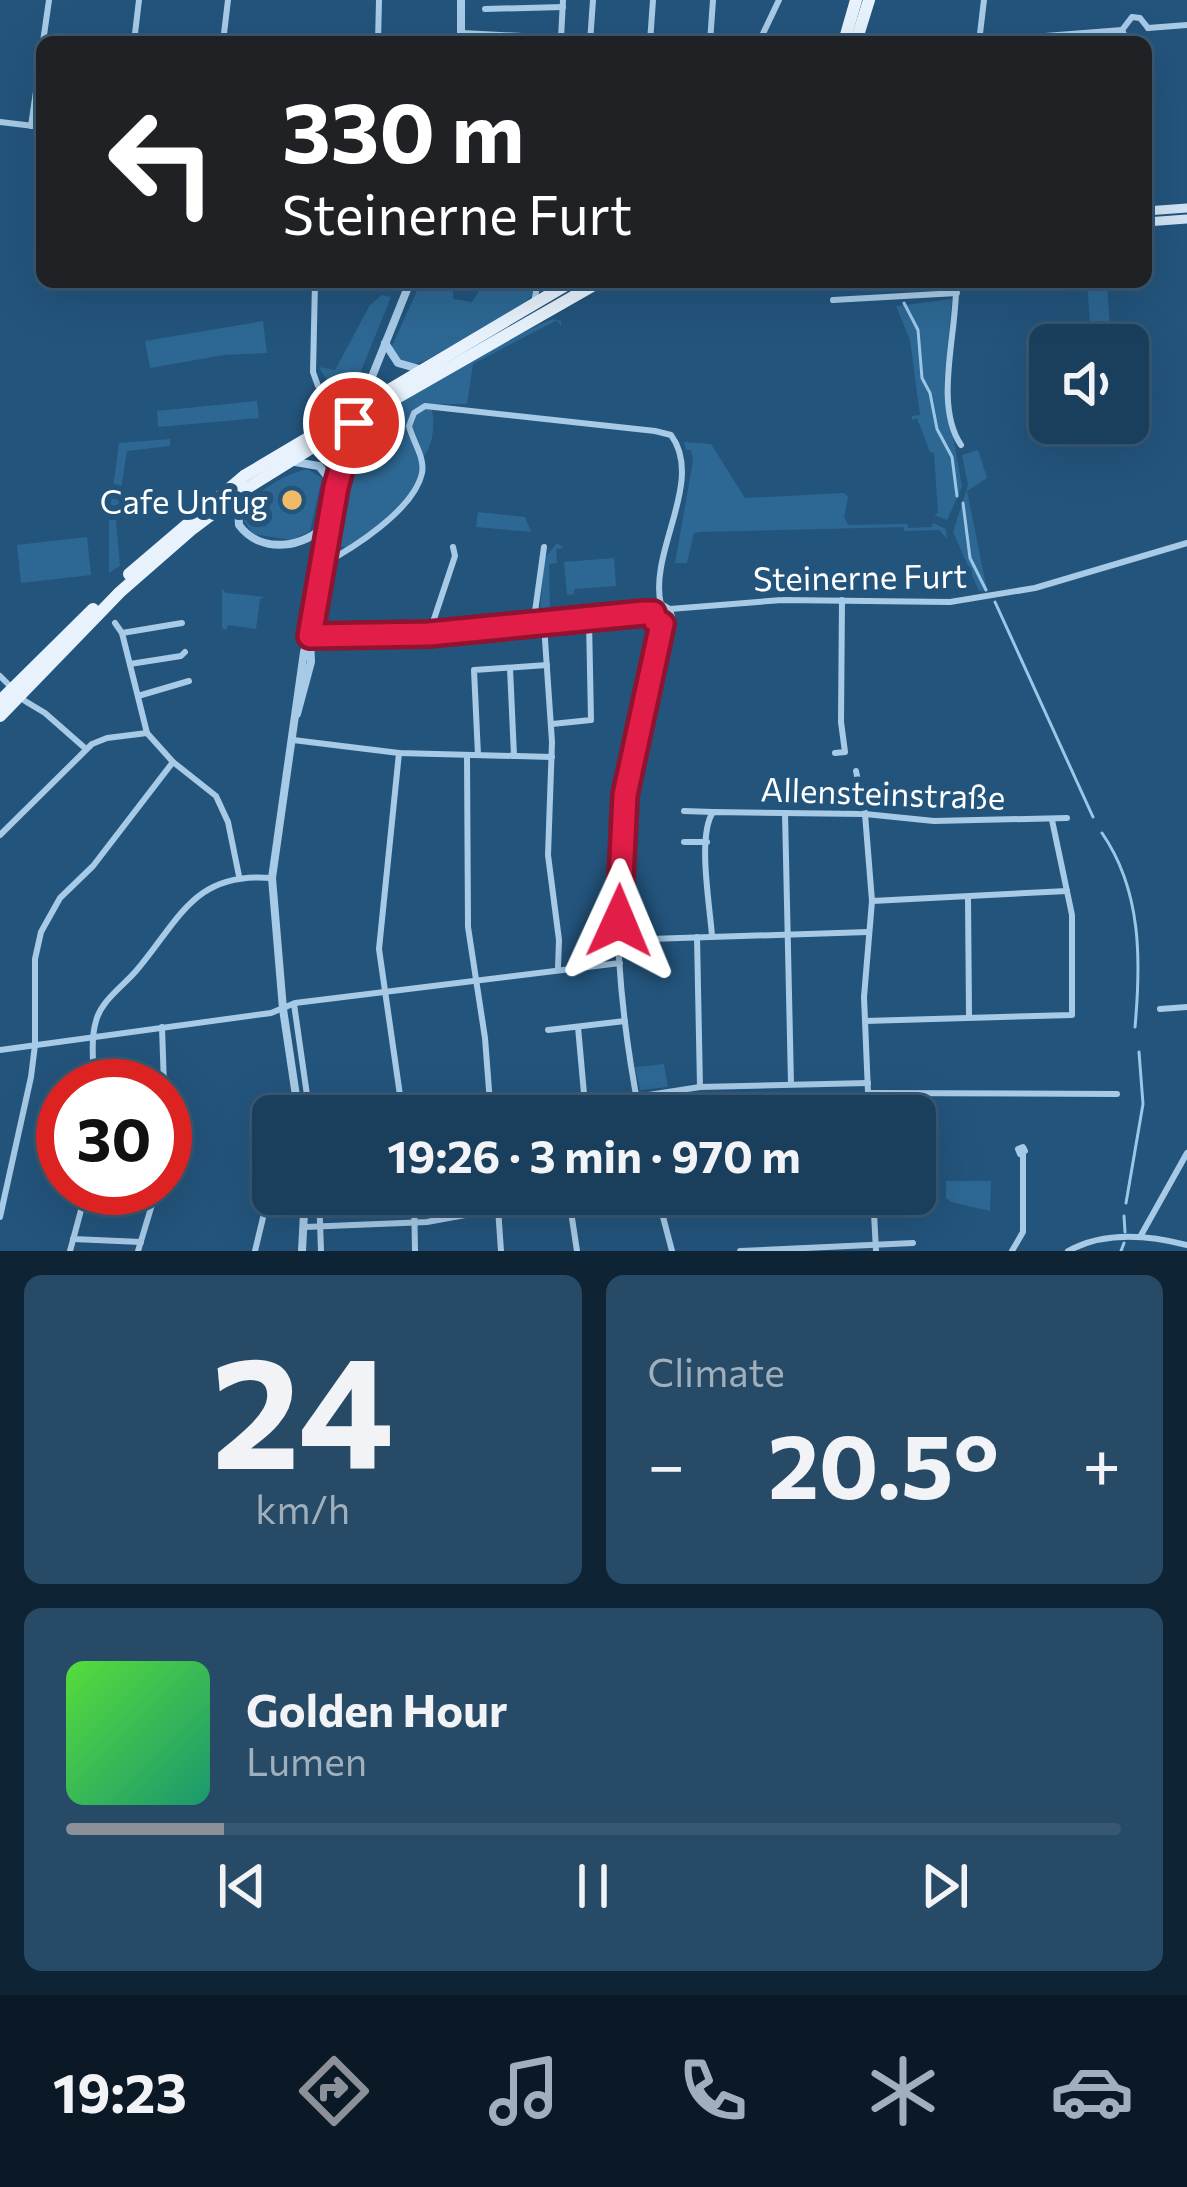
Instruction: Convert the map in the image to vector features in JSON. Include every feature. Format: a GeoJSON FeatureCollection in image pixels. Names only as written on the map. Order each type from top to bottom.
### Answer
{"type":"FeatureCollection","features":[{"type":"Feature","properties":{"kind":"main road"},"geometry":{"type":"LineString","coordinates":[[846,36],[856,0]]}},
{"type":"Feature","properties":{"kind":"main road"},"geometry":{"type":"LineString","coordinates":[[858,36],[868,0]]}},
{"type":"Feature","properties":{"kind":"main road"},"geometry":{"type":"LineString","coordinates":[[1152,215],[1187,208]]}},
{"type":"Feature","properties":{"kind":"main road"},"geometry":{"type":"LineString","coordinates":[[1152,216],[1187,219]]}},
{"type":"Feature","properties":{"kind":"main road"},"geometry":{"type":"LineString","coordinates":[[0,701],[188,519],[244,476],[560,288]]}},
{"type":"Feature","properties":{"kind":"main road"},"geometry":{"type":"LineString","coordinates":[[0,716],[120,592],[244,490],[588,288]]}},
{"type":"Feature","properties":{"kind":"street"},"geometry":{"type":"LineString","coordinates":[[44,36],[49,0]]}},
{"type":"Feature","properties":{"kind":"street"},"geometry":{"type":"LineString","coordinates":[[135,36],[139,0]]}},
{"type":"Feature","properties":{"kind":"street"},"geometry":{"type":"LineString","coordinates":[[224,36],[228,0]]}},
{"type":"Feature","properties":{"kind":"street"},"geometry":{"type":"LineString","coordinates":[[378,36],[379,0]]}},
{"type":"Feature","properties":{"kind":"street"},"geometry":{"type":"LineString","coordinates":[[461,0],[462,36]]}},
{"type":"Feature","properties":{"kind":"street"},"geometry":{"type":"LineString","coordinates":[[590,36],[593,0]]}},
{"type":"Feature","properties":{"kind":"street"},"geometry":{"type":"LineString","coordinates":[[650,36],[653,0]]}},
{"type":"Feature","properties":{"kind":"street"},"geometry":{"type":"LineString","coordinates":[[710,36],[713,0]]}},
{"type":"Feature","properties":{"kind":"street"},"geometry":{"type":"LineString","coordinates":[[762,36],[779,0]]}},
{"type":"Feature","properties":{"kind":"street"},"geometry":{"type":"LineString","coordinates":[[980,36],[984,0]]}},
{"type":"Feature","properties":{"kind":"street"},"geometry":{"type":"LineString","coordinates":[[485,10],[563,4],[561,36]]}},
{"type":"Feature","properties":{"kind":"street"},"geometry":{"type":"LineString","coordinates":[[1125,36],[1125,22],[1136,17],[1148,28],[1187,26]]}},
{"type":"Feature","properties":{"kind":"street"},"geometry":{"type":"LineString","coordinates":[[1144,36],[1148,28]]}},
{"type":"Feature","properties":{"kind":"street"},"geometry":{"type":"LineString","coordinates":[[1044,36],[1122,30]]}},
{"type":"Feature","properties":{"kind":"street"},"geometry":{"type":"LineString","coordinates":[[32,126],[36,97]]}},
{"type":"Feature","properties":{"kind":"street"},"geometry":{"type":"LineString","coordinates":[[0,122],[36,127]]}},
{"type":"Feature","properties":{"kind":"street"},"geometry":{"type":"LineString","coordinates":[[315,288],[313,372],[318,386]]}},
{"type":"Feature","properties":{"kind":"street"},"geometry":{"type":"LineString","coordinates":[[295,1095],[272,878],[336,487],[354,423],[407,288]]}},
{"type":"Feature","properties":{"kind":"street"},"geometry":{"type":"LineString","coordinates":[[532,304],[536,288]]}},
{"type":"Feature","properties":{"kind":"street"},"geometry":{"type":"LineString","coordinates":[[957,288],[948,401],[961,445]]}},
{"type":"Feature","properties":{"kind":"street"},"geometry":{"type":"LineString","coordinates":[[833,301],[957,293]]}},
{"type":"Feature","properties":{"kind":"street"},"geometry":{"type":"LineString","coordinates":[[384,340],[394,360],[425,370]]}},
{"type":"Feature","properties":{"kind":"street"},"geometry":{"type":"LineString","coordinates":[[336,487],[388,404]]}},
{"type":"Feature","properties":{"kind":"street"},"geometry":{"type":"LineString","coordinates":[[321,566],[346,553],[412,494],[422,460],[409,426],[414,413],[425,406],[662,431],[677,444],[682,457],[682,478],[658,583],[671,620],[662,624]]}},
{"type":"Feature","properties":{"kind":"street"},"geometry":{"type":"LineString","coordinates":[[287,463],[314,463],[336,487]]}},
{"type":"Feature","properties":{"kind":"street"},"geometry":{"type":"LineString","coordinates":[[244,490],[237,520],[255,539],[301,544],[328,522]]}},
{"type":"Feature","properties":{"kind":"street","name":"Steinerne Furt"},"geometry":{"type":"LineString","coordinates":[[666,607],[754,601],[950,602],[1060,582],[1187,543]]}},
{"type":"Feature","properties":{"kind":"street"},"geometry":{"type":"LineString","coordinates":[[429,634],[455,556],[453,547]]}},
{"type":"Feature","properties":{"kind":"street"},"geometry":{"type":"LineString","coordinates":[[533,626],[544,547]]}},
{"type":"Feature","properties":{"kind":"street"},"geometry":{"type":"LineString","coordinates":[[835,753],[847,747],[841,722],[842,601]]}},
{"type":"Feature","properties":{"kind":"street"},"geometry":{"type":"LineString","coordinates":[[310,636],[533,626],[653,613],[666,607]]}},
{"type":"Feature","properties":{"kind":"street"},"geometry":{"type":"LineString","coordinates":[[653,613],[662,624]]}},
{"type":"Feature","properties":{"kind":"street"},"geometry":{"type":"LineString","coordinates":[[552,724],[591,719],[589,620]]}},
{"type":"Feature","properties":{"kind":"street"},"geometry":{"type":"LineString","coordinates":[[115,623],[122,633],[147,733],[173,762],[216,796],[228,821],[239,876]]}},
{"type":"Feature","properties":{"kind":"street"},"geometry":{"type":"LineString","coordinates":[[122,633],[182,623]]}},
{"type":"Feature","properties":{"kind":"street"},"geometry":{"type":"LineString","coordinates":[[636,1095],[620,963],[625,795],[662,624]]}},
{"type":"Feature","properties":{"kind":"street"},"geometry":{"type":"LineString","coordinates":[[544,625],[552,724],[548,855],[558,970]]}},
{"type":"Feature","properties":{"kind":"street"},"geometry":{"type":"LineString","coordinates":[[130,664],[184,652]]}},
{"type":"Feature","properties":{"kind":"street"},"geometry":{"type":"LineString","coordinates":[[478,755],[474,670],[547,665]]}},
{"type":"Feature","properties":{"kind":"street"},"geometry":{"type":"LineString","coordinates":[[510,668],[514,756]]}},
{"type":"Feature","properties":{"kind":"street"},"geometry":{"type":"LineString","coordinates":[[0,676],[8,684]]}},
{"type":"Feature","properties":{"kind":"street"},"geometry":{"type":"LineString","coordinates":[[138,696],[188,681]]}},
{"type":"Feature","properties":{"kind":"street"},"geometry":{"type":"LineString","coordinates":[[25,701],[86,748]]}},
{"type":"Feature","properties":{"kind":"street"},"geometry":{"type":"LineString","coordinates":[[0,835],[86,748],[107,737],[147,733]]}},
{"type":"Feature","properties":{"kind":"street"},"geometry":{"type":"LineString","coordinates":[[293,740],[398,753],[552,757]]}},
{"type":"Feature","properties":{"kind":"street"},"geometry":{"type":"LineString","coordinates":[[398,753],[379,930],[383,992],[400,1095]]}},
{"type":"Feature","properties":{"kind":"street"},"geometry":{"type":"LineString","coordinates":[[466,755],[468,927],[489,1095]]}},
{"type":"Feature","properties":{"kind":"street"},"geometry":{"type":"LineString","coordinates":[[0,1217],[24,1117],[35,1046],[35,959],[50,912],[93,866],[173,762]]}},
{"type":"Feature","properties":{"kind":"street"},"geometry":{"type":"LineString","coordinates":[[856,772],[865,814],[872,901],[865,1021],[868,1093],[1118,1094]]}},
{"type":"Feature","properties":{"kind":"street","name":"Allensteinstraße"},"geometry":{"type":"LineString","coordinates":[[683,812],[865,814],[934,821],[1067,818]]}},
{"type":"Feature","properties":{"kind":"street","name":"Allensteinstraße"},"geometry":{"type":"LineString","coordinates":[[712,936],[707,822],[713,812]]}},
{"type":"Feature","properties":{"kind":"street"},"geometry":{"type":"LineString","coordinates":[[785,813],[790,1084]]}},
{"type":"Feature","properties":{"kind":"street","name":"Allensteinstraße"},"geometry":{"type":"LineString","coordinates":[[969,1016],[1072,1015],[1074,941],[1052,820]]}},
{"type":"Feature","properties":{"kind":"street"},"geometry":{"type":"LineString","coordinates":[[684,842],[707,842]]}},
{"type":"Feature","properties":{"kind":"street"},"geometry":{"type":"LineString","coordinates":[[94,1059],[101,1008],[142,964],[173,919],[197,898],[239,876],[272,878]]}},
{"type":"Feature","properties":{"kind":"street"},"geometry":{"type":"LineString","coordinates":[[872,901],[1068,891]]}},
{"type":"Feature","properties":{"kind":"street"},"geometry":{"type":"LineString","coordinates":[[865,1021],[969,1016],[968,897]]}},
{"type":"Feature","properties":{"kind":"street"},"geometry":{"type":"LineString","coordinates":[[620,940],[869,932]]}},
{"type":"Feature","properties":{"kind":"street"},"geometry":{"type":"LineString","coordinates":[[698,937],[700,1087]]}},
{"type":"Feature","properties":{"kind":"street"},"geometry":{"type":"LineString","coordinates":[[0,1050],[294,1004],[620,963]]}},
{"type":"Feature","properties":{"kind":"street"},"geometry":{"type":"LineString","coordinates":[[294,1004],[307,1095]]}},
{"type":"Feature","properties":{"kind":"street"},"geometry":{"type":"LineString","coordinates":[[1160,1009],[1187,1007]]}},
{"type":"Feature","properties":{"kind":"street"},"geometry":{"type":"LineString","coordinates":[[548,1030],[625,1021]]}},
{"type":"Feature","properties":{"kind":"street"},"geometry":{"type":"LineString","coordinates":[[162,1027],[163,1059]]}},
{"type":"Feature","properties":{"kind":"street"},"geometry":{"type":"LineString","coordinates":[[578,1027],[584,1095]]}},
{"type":"Feature","properties":{"kind":"street"},"geometry":{"type":"LineString","coordinates":[[649,1095],[700,1087],[868,1083]]}},
{"type":"Feature","properties":{"kind":"street"},"geometry":{"type":"LineString","coordinates":[[1140,1238],[1187,1153]]}},
{"type":"Feature","properties":{"kind":"street"},"geometry":{"type":"LineString","coordinates":[[1012,1251],[1023,1230],[1023,1154]]}},
{"type":"Feature","properties":{"kind":"street"},"geometry":{"type":"LineString","coordinates":[[70,1251],[80,1215]]}},
{"type":"Feature","properties":{"kind":"street"},"geometry":{"type":"LineString","coordinates":[[73,1239],[139,1246],[149,1215]]}},
{"type":"Feature","properties":{"kind":"street"},"geometry":{"type":"LineString","coordinates":[[255,1251],[264,1215]]}},
{"type":"Feature","properties":{"kind":"street"},"geometry":{"type":"LineString","coordinates":[[302,1251],[304,1215]]}},
{"type":"Feature","properties":{"kind":"street"},"geometry":{"type":"LineString","coordinates":[[321,1215],[321,1251]]}},
{"type":"Feature","properties":{"kind":"street"},"geometry":{"type":"LineString","coordinates":[[415,1215],[415,1251]]}},
{"type":"Feature","properties":{"kind":"street"},"geometry":{"type":"LineString","coordinates":[[304,1227],[460,1215]]}},
{"type":"Feature","properties":{"kind":"street"},"geometry":{"type":"LineString","coordinates":[[498,1215],[501,1251]]}},
{"type":"Feature","properties":{"kind":"street"},"geometry":{"type":"LineString","coordinates":[[571,1215],[577,1251]]}},
{"type":"Feature","properties":{"kind":"street"},"geometry":{"type":"LineString","coordinates":[[662,1215],[672,1251]]}},
{"type":"Feature","properties":{"kind":"street"},"geometry":{"type":"LineString","coordinates":[[874,1215],[876,1248]]}},
{"type":"Feature","properties":{"kind":"street"},"geometry":{"type":"LineString","coordinates":[[1068,1251],[1098,1239],[1140,1238],[1187,1245]]}},
{"type":"Feature","properties":{"kind":"street"},"geometry":{"type":"LineString","coordinates":[[740,1251],[913,1243]]}},
{"type":"Feature","properties":{"kind":"shaded area"},"geometry":{"type":"Polygon","coordinates":[[[418,288],[453,288],[453,299],[472,302],[481,288],[535,288],[521,306],[425,361],[411,365],[396,359],[391,348],[418,288]]]}},
{"type":"Feature","properties":{"kind":"shaded area"},"geometry":{"type":"Polygon","coordinates":[[[1087,288],[1107,288],[1110,324],[1090,324],[1087,288]]]}},
{"type":"Feature","properties":{"kind":"shaded area"},"geometry":{"type":"Polygon","coordinates":[[[382,295],[391,297],[352,393],[342,405],[319,367],[335,370],[370,305],[382,295]]]}},
{"type":"Feature","properties":{"kind":"shaded area"},"geometry":{"type":"Polygon","coordinates":[[[952,299],[944,385],[962,487],[947,520],[934,515],[938,513],[934,453],[917,418],[912,420],[920,415],[910,340],[896,306],[952,299]]]}},
{"type":"Feature","properties":{"kind":"shaded area"},"geometry":{"type":"Polygon","coordinates":[[[557,320],[473,364],[467,404],[431,404],[431,441],[406,498],[353,545],[336,544],[339,518],[372,433],[397,405],[439,378],[557,320]]]}},
{"type":"Feature","properties":{"kind":"shaded area"},"geometry":{"type":"Polygon","coordinates":[[[263,321],[267,353],[150,368],[145,341],[263,321]]]}},
{"type":"Feature","properties":{"kind":"shaded area"},"geometry":{"type":"Polygon","coordinates":[[[257,401],[259,418],[158,427],[157,411],[257,401]]]}},
{"type":"Feature","properties":{"kind":"shaded area"},"geometry":{"type":"Polygon","coordinates":[[[170,439],[170,446],[127,451],[116,521],[120,566],[109,573],[109,517],[119,443],[170,439]]]}},
{"type":"Feature","properties":{"kind":"shaded area"},"geometry":{"type":"Polygon","coordinates":[[[684,442],[711,444],[745,498],[844,493],[848,525],[907,524],[908,528],[932,527],[933,523],[946,529],[947,539],[939,530],[904,531],[903,527],[700,532],[694,533],[687,563],[675,563],[693,461],[684,442]]]}},
{"type":"Feature","properties":{"kind":"shaded area"},"geometry":{"type":"Polygon","coordinates":[[[978,450],[987,478],[967,491],[987,590],[979,591],[953,532],[968,485],[962,455],[978,450]]]}},
{"type":"Feature","properties":{"kind":"shaded area"},"geometry":{"type":"Polygon","coordinates":[[[307,469],[322,478],[310,531],[292,540],[253,534],[241,516],[252,500],[278,481],[307,469]]]}},
{"type":"Feature","properties":{"kind":"shaded area"},"geometry":{"type":"Polygon","coordinates":[[[478,512],[525,517],[531,532],[476,527],[478,512]]]}},
{"type":"Feature","properties":{"kind":"shaded area"},"geometry":{"type":"Polygon","coordinates":[[[87,537],[91,575],[21,583],[17,545],[87,537]]]}},
{"type":"Feature","properties":{"kind":"shaded area"},"geometry":{"type":"Polygon","coordinates":[[[557,543],[564,548],[556,549],[557,563],[549,564],[550,612],[555,617],[544,618],[540,614],[544,559],[557,543]]]}},
{"type":"Feature","properties":{"kind":"shaded area"},"geometry":{"type":"Polygon","coordinates":[[[614,558],[616,586],[574,589],[574,594],[567,595],[564,562],[614,558]]]}},
{"type":"Feature","properties":{"kind":"shaded area"},"geometry":{"type":"Polygon","coordinates":[[[222,589],[265,597],[260,599],[256,629],[222,628],[222,589]]]}},
{"type":"Feature","properties":{"kind":"shaded area"},"geometry":{"type":"Polygon","coordinates":[[[664,1064],[668,1087],[640,1090],[635,1067],[664,1064]]]}},
{"type":"Feature","properties":{"kind":"shaded area"},"geometry":{"type":"Polygon","coordinates":[[[946,1181],[991,1181],[990,1211],[951,1202],[946,1198],[946,1181]]]}},
{"type":"Feature","properties":{"kind":"waterway"},"geometry":{"type":"LineString","coordinates":[[904,303],[918,330],[922,378],[937,429],[952,457],[957,496]]}},
{"type":"Feature","properties":{"kind":"waterway"},"geometry":{"type":"LineString","coordinates":[[963,503],[970,558],[986,590]]}},
{"type":"Feature","properties":{"kind":"waterway"},"geometry":{"type":"LineString","coordinates":[[995,602],[1093,817]]}},
{"type":"Feature","properties":{"kind":"waterway"},"geometry":{"type":"LineString","coordinates":[[1102,833],[1132,902],[1138,952],[1135,1027]]}},
{"type":"Feature","properties":{"kind":"waterway"},"geometry":{"type":"LineString","coordinates":[[1126,1203],[1143,1104],[1139,1052]]}},
{"type":"Feature","properties":{"kind":"waterway"},"geometry":{"type":"LineString","coordinates":[[1124,1216],[1125,1232]]}},
{"type":"Feature","properties":{"kind":"waterway"},"geometry":{"type":"LineString","coordinates":[[1121,1251],[1124,1243]]}},
{"type":"Feature","properties":{"kind":"place","name":"Cafe Unfug"},"geometry":{"type":"Point","coordinates":[292,500]}},
{"type":"Feature","properties":{"kind":"route"},"geometry":{"type":"LineString","coordinates":[[354,423],[328,522],[310,636],[429,634],[644,613],[653,613],[662,624],[625,795],[619,921]]}}]}
